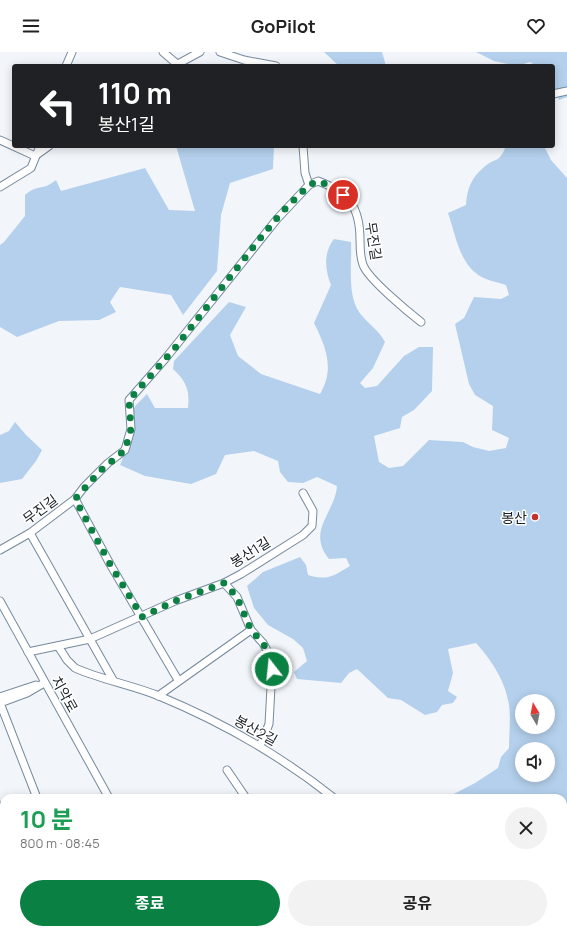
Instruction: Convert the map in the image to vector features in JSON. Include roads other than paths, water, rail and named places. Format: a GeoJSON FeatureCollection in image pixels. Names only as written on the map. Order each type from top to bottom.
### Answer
{"type":"FeatureCollection","features":[{"type":"Feature","properties":{"kind":"street"},"geometry":{"type":"LineString","coordinates":[[67,64],[72,52]]}},
{"type":"Feature","properties":{"kind":"street"},"geometry":{"type":"LineString","coordinates":[[163,52],[175,64]]}},
{"type":"Feature","properties":{"kind":"street"},"geometry":{"type":"LineString","coordinates":[[178,64],[200,52]]}},
{"type":"Feature","properties":{"kind":"street"},"geometry":{"type":"LineString","coordinates":[[220,52],[244,60],[265,64]]}},
{"type":"Feature","properties":{"kind":"street"},"geometry":{"type":"LineString","coordinates":[[555,94],[567,91]]}},
{"type":"Feature","properties":{"kind":"street"},"geometry":{"type":"LineString","coordinates":[[0,140],[12,145]]}},
{"type":"Feature","properties":{"kind":"street"},"geometry":{"type":"LineString","coordinates":[[18,148],[35,156]]}},
{"type":"Feature","properties":{"kind":"street"},"geometry":{"type":"LineString","coordinates":[[0,187],[31,168],[39,148]]}},
{"type":"Feature","properties":{"kind":"street"},"geometry":{"type":"LineString","coordinates":[[35,156],[46,148]]}},
{"type":"Feature","properties":{"kind":"street"},"geometry":{"type":"LineString","coordinates":[[304,148],[305,173],[309,185]]}},
{"type":"Feature","properties":{"kind":"street","name":"무진길"},"geometry":{"type":"LineString","coordinates":[[0,550],[30,533],[75,499],[84,487],[103,468],[125,450],[131,429],[129,400],[203,313],[258,241],[288,206],[309,185],[318,181],[336,188],[350,201],[356,214],[363,267],[407,311],[421,322]]}},
{"type":"Feature","properties":{"kind":"street","name":"봉산1길"},"geometry":{"type":"LineString","coordinates":[[28,652],[90,639],[175,601],[224,583],[242,574],[303,535],[312,526],[313,511],[303,493]]}},
{"type":"Feature","properties":{"kind":"street"},"geometry":{"type":"LineString","coordinates":[[75,499],[110,564],[178,680]]}},
{"type":"Feature","properties":{"kind":"street"},"geometry":{"type":"LineString","coordinates":[[30,533],[113,680]]}},
{"type":"Feature","properties":{"kind":"street"},"geometry":{"type":"LineString","coordinates":[[224,583],[237,597],[251,630],[263,643],[270,656],[272,669],[268,724],[260,746]]}},
{"type":"Feature","properties":{"kind":"street","name":"치악로"},"geometry":{"type":"LineString","coordinates":[[0,601],[107,794]]}},
{"type":"Feature","properties":{"kind":"street"},"geometry":{"type":"LineString","coordinates":[[158,696],[178,680],[251,630]]}},
{"type":"Feature","properties":{"kind":"street","name":"봉산2길"},"geometry":{"type":"LineString","coordinates":[[58,646],[66,660],[75,668],[158,696],[210,719],[260,746],[304,774],[329,794]]}},
{"type":"Feature","properties":{"kind":"street"},"geometry":{"type":"LineString","coordinates":[[0,697],[44,683]]}},
{"type":"Feature","properties":{"kind":"street"},"geometry":{"type":"LineString","coordinates":[[35,794],[0,703],[28,693],[44,683]]}},
{"type":"Feature","properties":{"kind":"street"},"geometry":{"type":"LineString","coordinates":[[227,770],[243,794]]}},
{"type":"Feature","properties":{"kind":"place","name":"봉산"},"geometry":{"type":"Point","coordinates":[535,517]}}]}
